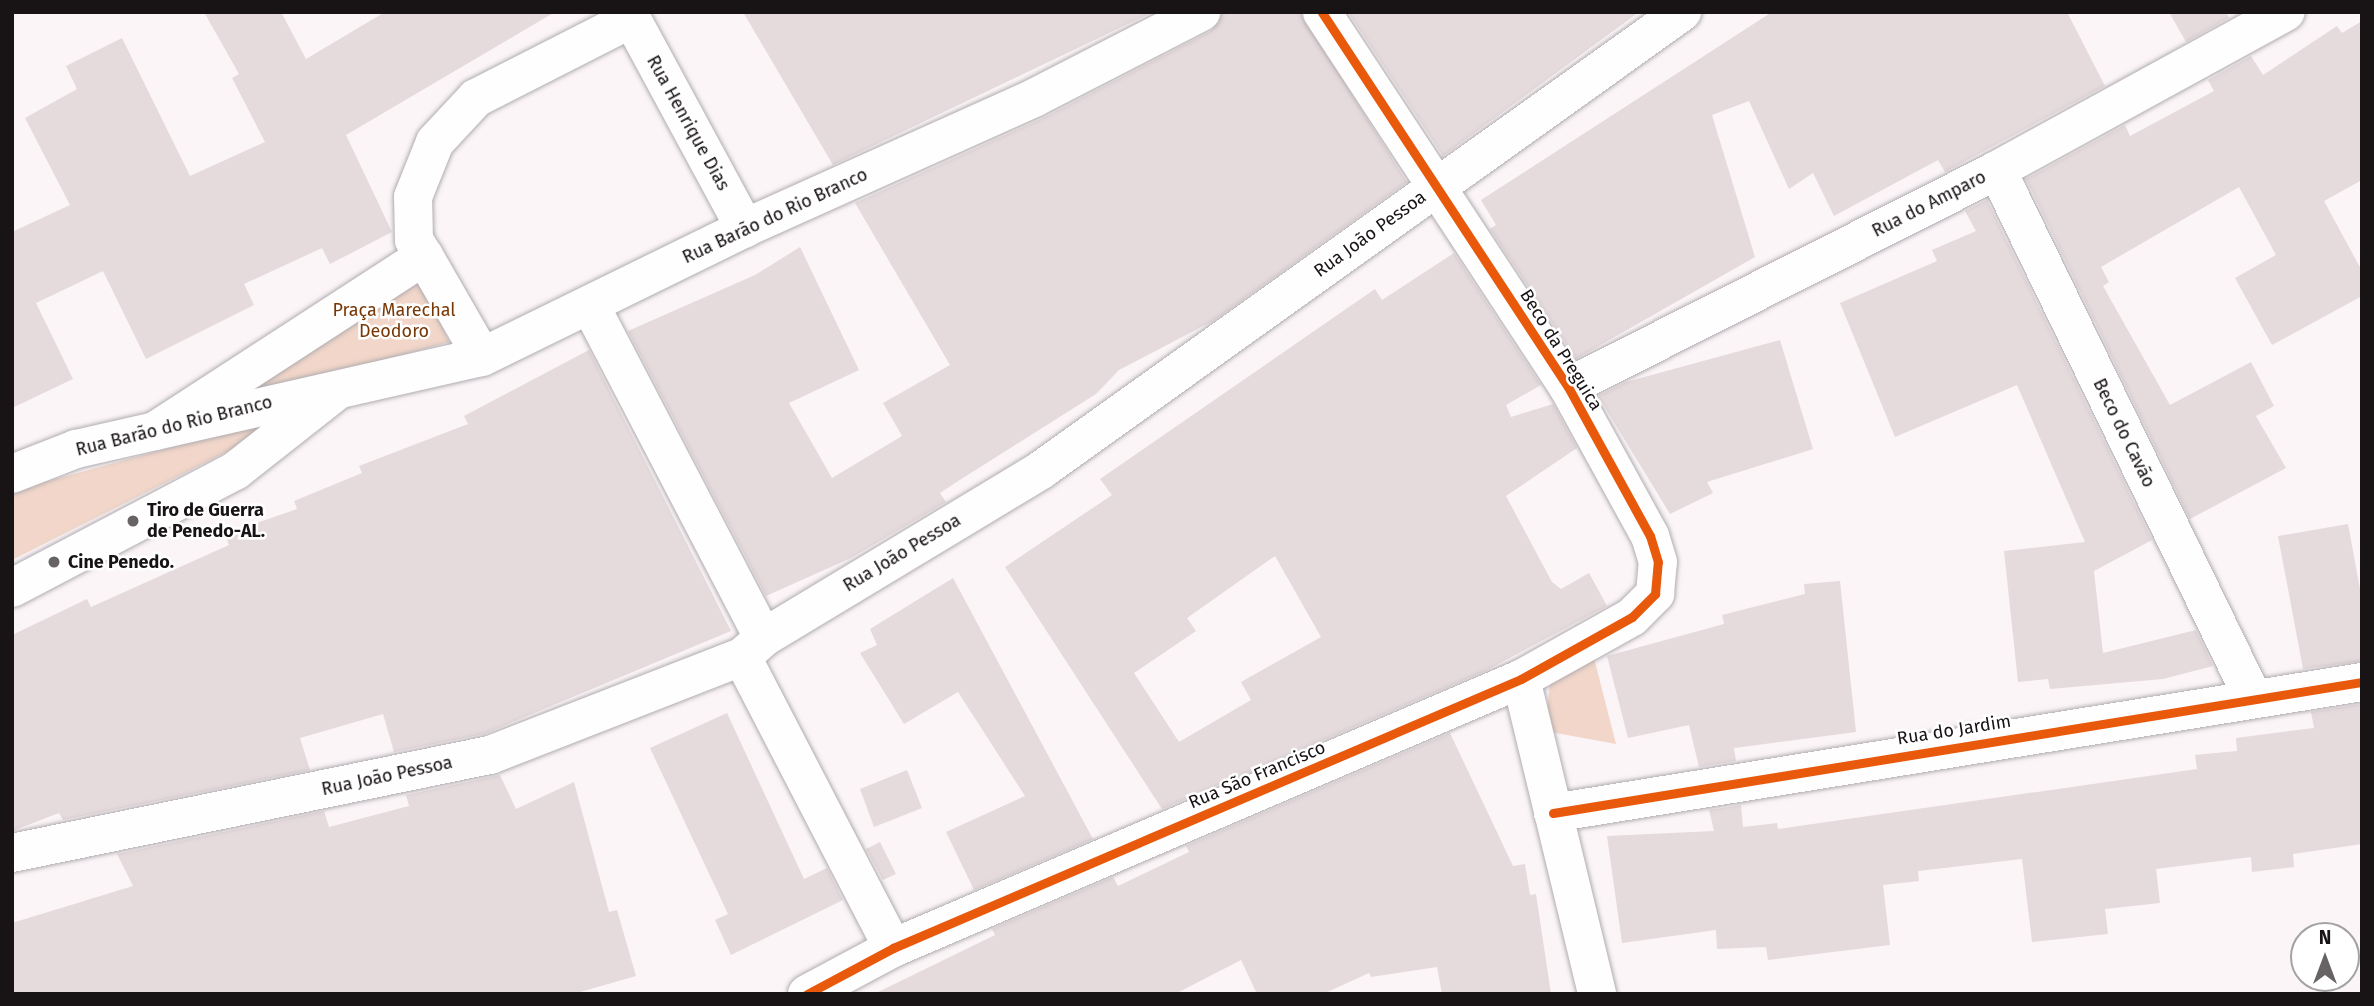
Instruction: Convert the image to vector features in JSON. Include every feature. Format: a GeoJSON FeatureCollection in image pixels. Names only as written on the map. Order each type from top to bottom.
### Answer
{"type":"FeatureCollection","features":[{"type":"Feature","properties":{"kind":"street","name":"Rua Barão do Rio Branco"},"geometry":{"type":"LineString","coordinates":[[12,474],[76,449],[482,357],[746,228],[1034,98],[1201,12]]}},
{"type":"Feature","properties":{"kind":"street","name":"Beco da Preguica"},"geometry":{"type":"LineString","coordinates":[[1322,12],[1568,387],[1650,536]]}},
{"type":"Feature","properties":{"kind":"street","name":"Rua João Pessoa"},"geometry":{"type":"LineString","coordinates":[[12,853],[490,755],[752,647],[1041,470],[1682,12]]}},
{"type":"Feature","properties":{"kind":"street","name":"Rua do Amparo"},"geometry":{"type":"LineString","coordinates":[[1568,387],[1997,170],[2286,12]]}},
{"type":"Feature","properties":{"kind":"street","name":"Rua Henrique Dias"},"geometry":{"type":"LineString","coordinates":[[482,357],[414,240],[413,197],[435,142],[476,98],[630,16],[746,228]]}},
{"type":"Feature","properties":{"kind":"street","name":"Beco do Cavão"},"geometry":{"type":"LineString","coordinates":[[1997,170],[2252,696]]}},
{"type":"Feature","properties":{"kind":"street"},"geometry":{"type":"LineString","coordinates":[[155,431],[424,256]]}},
{"type":"Feature","properties":{"kind":"street"},"geometry":{"type":"LineString","coordinates":[[590,305],[893,948]]}},
{"type":"Feature","properties":{"kind":"street","name":"Rua Barão do Rio Branco"},"geometry":{"type":"LineString","coordinates":[[12,588],[235,471],[339,390]]}},
{"type":"Feature","properties":{"kind":"street","name":"Rua São Francisco"},"geometry":{"type":"LineString","coordinates":[[807,994],[893,948],[1521,679],[1632,617],[1655,594],[1658,562],[1650,536]]}},
{"type":"Feature","properties":{"kind":"street"},"geometry":{"type":"LineString","coordinates":[[1521,679],[1597,994]]}},
{"type":"Feature","properties":{"kind":"street","name":"Rua do Jardim"},"geometry":{"type":"LineString","coordinates":[[1553,813],[2252,696],[2362,682]]}},
{"type":"Feature","properties":{"kind":"green space","name":"Praça Marechal Deodoro"},"geometry":{"type":"Polygon","coordinates":[[[415,268],[449,342],[249,398],[243,374],[415,268]]]}},
{"type":"Feature","properties":{"kind":"green space"},"geometry":{"type":"Polygon","coordinates":[[[257,424],[260,435],[12,560],[12,491],[257,424]]]}},
{"type":"Feature","properties":{"kind":"green space"},"geometry":{"type":"Polygon","coordinates":[[[1594,658],[1616,744],[1545,731],[1551,673],[1594,658]]]}},
{"type":"Feature","properties":{"kind":"building"},"geometry":{"type":"Polygon","coordinates":[[[204,12],[281,12],[306,59],[385,12],[555,12],[346,135],[392,232],[330,264],[322,248],[244,284],[254,305],[146,359],[103,271],[36,303],[73,379],[12,408],[12,232],[70,205],[25,118],[77,89],[66,66],[122,38],[190,176],[265,142],[232,78],[239,74],[204,12]]]}},
{"type":"Feature","properties":{"kind":"building"},"geometry":{"type":"Polygon","coordinates":[[[743,12],[1153,12],[833,165],[743,12]]]}},
{"type":"Feature","properties":{"kind":"building"},"geometry":{"type":"Polygon","coordinates":[[[1223,12],[1300,12],[1407,182],[1213,321],[1119,370],[1096,394],[940,493],[946,502],[851,558],[766,596],[628,331],[755,275],[800,247],[859,370],[789,403],[832,478],[902,436],[883,403],[950,365],[855,203],[1043,118],[1211,31],[1223,12]]]}},
{"type":"Feature","properties":{"kind":"building"},"geometry":{"type":"Polygon","coordinates":[[[1348,12],[1639,12],[1443,156],[1348,12]]]}},
{"type":"Feature","properties":{"kind":"building"},"geometry":{"type":"Polygon","coordinates":[[[1772,12],[2067,12],[2105,86],[1945,172],[1938,160],[1834,216],[1813,173],[1789,189],[1749,101],[1712,115],[1755,257],[1576,359],[1490,229],[1496,225],[1481,200],[1772,12]]]}},
{"type":"Feature","properties":{"kind":"building"},"geometry":{"type":"Polygon","coordinates":[[[2169,12],[2226,12],[2229,18],[2186,42],[2169,12]]]}},
{"type":"Feature","properties":{"kind":"building"},"geometry":{"type":"Polygon","coordinates":[[[2362,21],[2362,180],[2324,201],[2362,271],[2362,296],[2272,345],[2235,278],[2276,255],[2239,187],[2101,267],[2109,282],[2103,286],[2170,405],[2251,362],[2274,406],[2256,416],[2286,468],[2190,519],[2026,179],[2125,125],[2130,136],[2214,91],[2208,80],[2251,56],[2263,75],[2337,26],[2342,33],[2362,21]]]}},
{"type":"Feature","properties":{"kind":"building"},"geometry":{"type":"Polygon","coordinates":[[[1987,200],[2152,540],[2094,571],[2103,653],[2196,630],[2213,666],[2163,679],[2050,689],[2048,679],[2018,682],[2004,551],[2085,542],[2017,385],[1895,437],[1840,303],[1937,261],[1932,250],[1976,231],[1965,211],[1987,200]]]}},
{"type":"Feature","properties":{"kind":"building"},"geometry":{"type":"Polygon","coordinates":[[[1454,253],[1541,385],[1506,405],[1511,417],[1553,404],[1577,448],[1506,496],[1552,582],[1561,589],[1589,573],[1607,606],[1485,671],[1162,809],[1005,567],[1112,495],[1100,479],[1375,289],[1382,300],[1454,253]],[[1275,556],[1187,618],[1196,631],[1134,673],[1179,742],[1251,700],[1241,682],[1321,637],[1275,556]]]}},
{"type":"Feature","properties":{"kind":"building"},"geometry":{"type":"Polygon","coordinates":[[[1780,340],[1813,449],[1707,482],[1713,493],[1670,514],[1598,396],[1626,382],[1780,340]]]}},
{"type":"Feature","properties":{"kind":"building"},"geometry":{"type":"Polygon","coordinates":[[[589,350],[731,631],[484,734],[394,752],[383,714],[300,738],[310,770],[63,820],[59,813],[12,831],[12,635],[87,599],[91,607],[229,545],[225,534],[297,509],[294,501],[362,473],[359,466],[468,424],[464,416],[589,350]]]}},
{"type":"Feature","properties":{"kind":"building"},"geometry":{"type":"Polygon","coordinates":[[[2348,524],[2362,600],[2362,661],[2303,669],[2278,536],[2348,524]]]}},
{"type":"Feature","properties":{"kind":"building"},"geometry":{"type":"Polygon","coordinates":[[[953,578],[1093,839],[974,890],[946,832],[1025,796],[958,692],[904,724],[860,653],[877,645],[870,629],[953,578]]]}},
{"type":"Feature","properties":{"kind":"building"},"geometry":{"type":"Polygon","coordinates":[[[1840,581],[1856,732],[1734,748],[1736,761],[1699,767],[1689,725],[1628,738],[1607,656],[1724,624],[1722,615],[1805,594],[1804,584],[1840,581]]]}},
{"type":"Feature","properties":{"kind":"building"},"geometry":{"type":"Polygon","coordinates":[[[2362,704],[2362,844],[2293,854],[2294,867],[2252,872],[2251,857],[2156,869],[2160,903],[2105,909],[2108,934],[2032,942],[2022,859],[1918,871],[1919,881],[1883,885],[1890,945],[1768,960],[1766,947],[1717,949],[1716,930],[1622,943],[1607,836],[1714,831],[1709,810],[1741,805],[1743,827],[1777,823],[1778,829],[2197,769],[2195,755],[2237,751],[2236,738],[2314,728],[2311,712],[2362,704]]]}},
{"type":"Feature","properties":{"kind":"building"},"geometry":{"type":"Polygon","coordinates":[[[727,713],[804,879],[827,868],[843,900],[731,955],[715,920],[728,914],[650,748],[727,713]]]}},
{"type":"Feature","properties":{"kind":"building"},"geometry":{"type":"Polygon","coordinates":[[[1450,733],[1513,866],[1525,864],[1530,895],[1536,894],[1551,994],[1442,994],[1437,967],[1371,977],[1369,973],[1323,994],[1257,994],[1241,960],[1175,994],[874,994],[995,935],[992,929],[1113,877],[1118,886],[1189,852],[1186,846],[1450,733]]]}},
{"type":"Feature","properties":{"kind":"building"},"geometry":{"type":"Polygon","coordinates":[[[907,770],[922,808],[874,827],[860,789],[907,770]]]}},
{"type":"Feature","properties":{"kind":"building"},"geometry":{"type":"Polygon","coordinates":[[[500,775],[516,809],[574,782],[609,912],[617,910],[636,976],[573,994],[12,994],[12,923],[133,886],[117,854],[324,811],[329,827],[409,806],[406,795],[500,775]]]}},
{"type":"Feature","properties":{"kind":"building"},"geometry":{"type":"Polygon","coordinates":[[[880,842],[896,874],[883,880],[866,849],[880,842]]]}},
{"type":"Feature","properties":{"kind":"cycle path"},"geometry":{"type":"LineString","coordinates":[[807,994],[893,948],[1521,679],[1632,617],[1655,594],[1658,562],[1650,536],[1568,387],[1322,12]]}},
{"type":"Feature","properties":{"kind":"cycle path"},"geometry":{"type":"LineString","coordinates":[[1553,813],[2362,682]]}},
{"type":"Feature","properties":{"kind":"place","name":"Tiro de Guerra de Penedo-AL."},"geometry":{"type":"Point","coordinates":[133,521]}},
{"type":"Feature","properties":{"kind":"place","name":"Cine Penedo."},"geometry":{"type":"Point","coordinates":[54,562]}}]}
